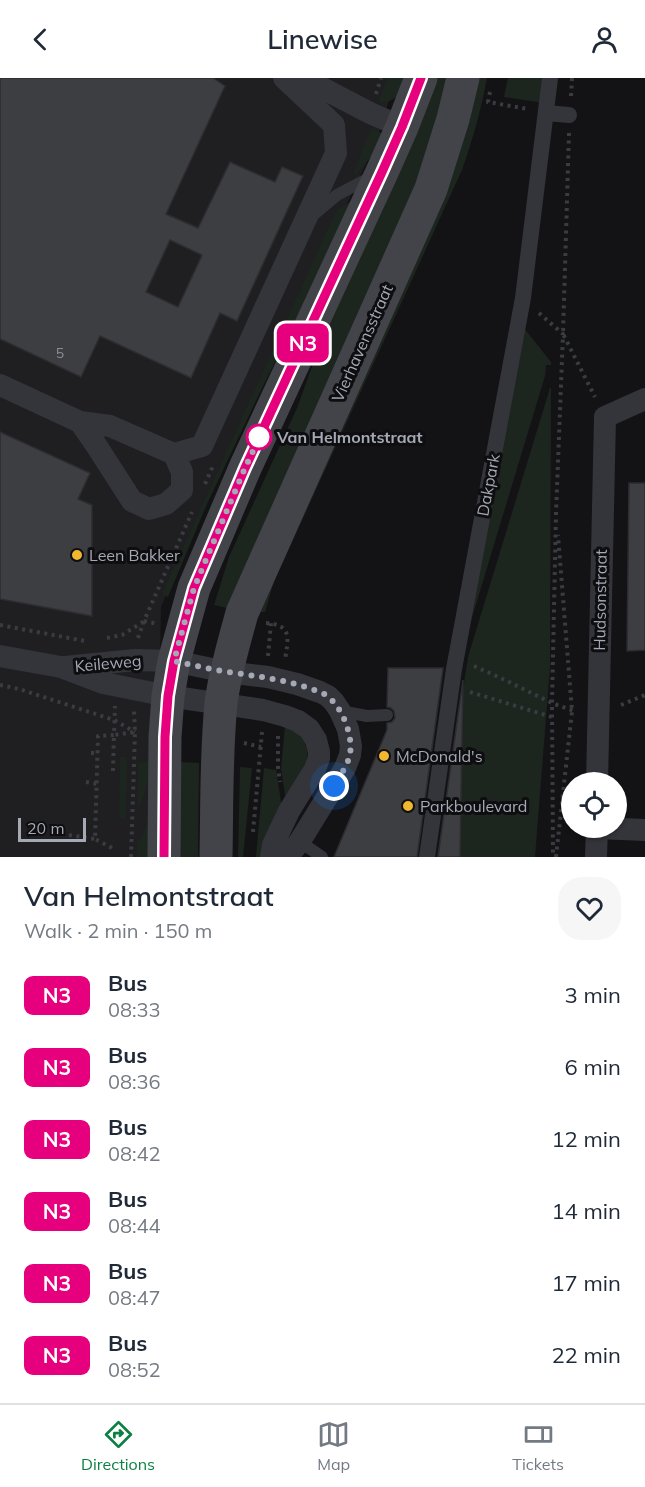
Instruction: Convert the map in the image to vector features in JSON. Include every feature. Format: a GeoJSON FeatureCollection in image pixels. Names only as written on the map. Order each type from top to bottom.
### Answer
{"type":"FeatureCollection","features":[{"type":"Feature","properties":{"kind":"main road"},"geometry":{"type":"LineString","coordinates":[[164,857],[165,737],[168,696],[174,661],[194,588],[245,468],[382,172],[421,78]]}},
{"type":"Feature","properties":{"kind":"main road","name":"Vierhavensstraat"},"geometry":{"type":"LineString","coordinates":[[216,857],[218,755],[224,688],[242,613],[431,189],[463,78]]}},
{"type":"Feature","properties":{"kind":"street"},"geometry":{"type":"LineString","coordinates":[[0,385],[80,422],[110,426],[174,454],[202,446],[336,153],[334,125],[284,78]]}},
{"type":"Feature","properties":{"kind":"street"},"geometry":{"type":"LineString","coordinates":[[303,78],[402,127]]}},
{"type":"Feature","properties":{"kind":"street","name":"Dakpark"},"geometry":{"type":"LineString","coordinates":[[427,857],[454,669],[523,298],[550,78]]}},
{"type":"Feature","properties":{"kind":"street"},"geometry":{"type":"LineString","coordinates":[[546,113],[569,115]]}},
{"type":"Feature","properties":{"kind":"street"},"geometry":{"type":"LineString","coordinates":[[605,417],[645,399]]}},
{"type":"Feature","properties":{"kind":"street","name":"Hudsonstraat"},"geometry":{"type":"LineString","coordinates":[[597,772],[605,417]]}},
{"type":"Feature","properties":{"kind":"street"},"geometry":{"type":"LineString","coordinates":[[80,422],[132,501],[149,509],[166,504],[182,490],[182,472],[174,454]]}},
{"type":"Feature","properties":{"kind":"street","name":"Keileweg"},"geometry":{"type":"LineString","coordinates":[[0,656],[61,667],[103,683],[168,696],[224,688]]}},
{"type":"Feature","properties":{"kind":"street","name":"Keileweg"},"geometry":{"type":"LineString","coordinates":[[61,667],[135,660],[174,661],[224,688]]}},
{"type":"Feature","properties":{"kind":"street"},"geometry":{"type":"LineString","coordinates":[[224,688],[267,677],[297,684],[328,696],[340,711],[348,729],[351,746],[345,768],[294,849]]}},
{"type":"Feature","properties":{"kind":"street"},"geometry":{"type":"LineString","coordinates":[[224,688],[263,710],[298,721],[309,729],[316,740],[319,752],[318,764],[294,801],[273,845],[271,857]]}},
{"type":"Feature","properties":{"kind":"street"},"geometry":{"type":"LineString","coordinates":[[627,829],[645,830]]}},
{"type":"Feature","properties":{"kind":"street"},"geometry":{"type":"LineString","coordinates":[[596,857],[597,838]]}},
{"type":"Feature","properties":{"kind":"lane"},"geometry":{"type":"LineString","coordinates":[[303,224],[337,195],[382,172]]}},
{"type":"Feature","properties":{"kind":"lane"},"geometry":{"type":"LineString","coordinates":[[340,711],[367,716],[387,716]]}},
{"type":"Feature","properties":{"kind":"lane"},"geometry":{"type":"LineString","coordinates":[[280,829],[294,849],[322,857]]}},
{"type":"Feature","properties":{"kind":"path"},"geometry":{"type":"LineString","coordinates":[[489,102],[546,113]]}},
{"type":"Feature","properties":{"kind":"path"},"geometry":{"type":"LineString","coordinates":[[554,857],[552,704],[569,115]]}},
{"type":"Feature","properties":{"kind":"path"},"geometry":{"type":"LineString","coordinates":[[523,298],[563,334],[605,417]]}},
{"type":"Feature","properties":{"kind":"path"},"geometry":{"type":"LineString","coordinates":[[554,857],[572,711],[556,514]]}},
{"type":"Feature","properties":{"kind":"path","name":"Keileweg"},"geometry":{"type":"LineString","coordinates":[[101,640],[122,635],[144,621]]}},
{"type":"Feature","properties":{"kind":"path"},"geometry":{"type":"LineString","coordinates":[[269,639],[271,623]]}},
{"type":"Feature","properties":{"kind":"path","name":"Keileweg"},"geometry":{"type":"LineString","coordinates":[[0,625],[91,642]]}},
{"type":"Feature","properties":{"kind":"path"},"geometry":{"type":"LineString","coordinates":[[472,666],[552,704],[572,711]]}},
{"type":"Feature","properties":{"kind":"path"},"geometry":{"type":"LineString","coordinates":[[0,685],[114,720],[135,732]]}},
{"type":"Feature","properties":{"kind":"path"},"geometry":{"type":"LineString","coordinates":[[470,692],[552,717]]}},
{"type":"Feature","properties":{"kind":"path"},"geometry":{"type":"LineString","coordinates":[[113,771],[114,720]]}},
{"type":"Feature","properties":{"kind":"path"},"geometry":{"type":"LineString","coordinates":[[95,839],[98,736],[135,732]]}},
{"type":"Feature","properties":{"kind":"path"},"geometry":{"type":"LineString","coordinates":[[131,857],[135,732]]}},
{"type":"Feature","properties":{"kind":"path"},"geometry":{"type":"LineString","coordinates":[[253,836],[261,747]]}},
{"type":"Feature","properties":{"kind":"path"},"geometry":{"type":"LineString","coordinates":[[91,753],[97,753]]}},
{"type":"Feature","properties":{"kind":"path"},"geometry":{"type":"LineString","coordinates":[[86,782],[97,784]]}},
{"type":"Feature","properties":{"kind":"path"},"geometry":{"type":"LineString","coordinates":[[69,835],[95,839],[112,848]]}},
{"type":"Feature","properties":{"kind":"shaded area"},"geometry":{"type":"Polygon","coordinates":[[[0,78],[396,78],[375,145],[205,503],[161,607],[156,857],[0,857],[0,78]]]}},
{"type":"Feature","properties":{"kind":"shaded area"},"geometry":{"type":"Polygon","coordinates":[[[387,78],[411,78],[399,95],[380,103],[379,101],[387,78]]]}},
{"type":"Feature","properties":{"kind":"shaded area"},"geometry":{"type":"Polygon","coordinates":[[[435,78],[453,78],[441,130],[232,609],[214,605],[229,557],[297,408],[330,317],[435,78]]]}},
{"type":"Feature","properties":{"kind":"shaded area"},"geometry":{"type":"Polygon","coordinates":[[[475,78],[487,78],[462,170],[275,578],[265,612],[257,612],[475,78]]]}},
{"type":"Feature","properties":{"kind":"shaded area"},"geometry":{"type":"Polygon","coordinates":[[[508,78],[545,78],[543,103],[504,97],[508,78]]]}},
{"type":"Feature","properties":{"kind":"shaded area"},"geometry":{"type":"Polygon","coordinates":[[[373,127],[383,135],[385,141],[355,175],[354,172],[373,127]]]}},
{"type":"Feature","properties":{"kind":"shaded area"},"geometry":{"type":"Polygon","coordinates":[[[358,197],[262,388],[207,504],[168,597],[162,594],[336,211],[358,197]]]}},
{"type":"Feature","properties":{"kind":"shaded area"},"geometry":{"type":"Polygon","coordinates":[[[520,323],[551,365],[546,365],[545,376],[461,654],[520,323]]]}},
{"type":"Feature","properties":{"kind":"shaded area"},"geometry":{"type":"Polygon","coordinates":[[[550,388],[550,667],[535,857],[437,857],[468,657],[550,388]]]}},
{"type":"Feature","properties":{"kind":"shaded area"},"geometry":{"type":"Polygon","coordinates":[[[285,726],[300,736],[307,752],[306,764],[286,801],[281,769],[285,726]]]}},
{"type":"Feature","properties":{"kind":"shaded area"},"geometry":{"type":"Polygon","coordinates":[[[120,757],[127,757],[126,819],[119,818],[120,757]]]}},
{"type":"Feature","properties":{"kind":"shaded area"},"geometry":{"type":"Polygon","coordinates":[[[138,762],[155,763],[139,808],[138,808],[138,762]]]}},
{"type":"Feature","properties":{"kind":"shaded area"},"geometry":{"type":"Polygon","coordinates":[[[177,762],[199,763],[198,857],[176,857],[177,762]]]}},
{"type":"Feature","properties":{"kind":"shaded area"},"geometry":{"type":"Polygon","coordinates":[[[240,767],[252,768],[243,857],[238,857],[240,767]]]}},
{"type":"Feature","properties":{"kind":"shaded area"},"geometry":{"type":"Polygon","coordinates":[[[264,768],[276,770],[282,808],[264,857],[256,857],[264,768]]]}},
{"type":"Feature","properties":{"kind":"shaded area"},"geometry":{"type":"Polygon","coordinates":[[[153,813],[154,857],[137,857],[137,841],[153,813]]]}},
{"type":"Feature","properties":{"kind":"building"},"geometry":{"type":"Polygon","coordinates":[[[0,78],[213,78],[225,86],[166,214],[198,228],[230,162],[275,182],[282,167],[303,176],[237,321],[220,313],[191,378],[100,336],[81,377],[0,339],[0,78]],[[170,240],[146,292],[178,307],[202,255],[170,240]]]}},
{"type":"Feature","properties":{"kind":"building"},"geometry":{"type":"Polygon","coordinates":[[[0,432],[90,473],[78,499],[92,505],[92,616],[0,599],[0,432]]]}},
{"type":"Feature","properties":{"kind":"building"},"geometry":{"type":"Polygon","coordinates":[[[629,483],[645,483],[645,650],[627,651],[629,483]]]}},
{"type":"Feature","properties":{"kind":"building","name":"Parkboulevard"},"geometry":{"type":"Polygon","coordinates":[[[388,668],[443,668],[417,857],[334,857],[387,730],[387,723],[392,722],[395,718],[394,711],[387,707],[388,668]]]}},
{"type":"Feature","properties":{"kind":"building"},"geometry":{"type":"Polygon","coordinates":[[[463,680],[460,857],[438,857],[463,680]]]}},
{"type":"Feature","properties":{"kind":"bus line","name":"N3"},"geometry":{"type":"LineString","coordinates":[[164,857],[165,737],[168,696],[174,661],[194,588],[245,468],[382,172],[421,78]]}},
{"type":"Feature","properties":{"kind":"place","name":"Van Helmontstraat"},"geometry":{"type":"Point","coordinates":[259,437]}},
{"type":"Feature","properties":{"kind":"place","name":"Leen Bakker"},"geometry":{"type":"Point","coordinates":[77,555]}},
{"type":"Feature","properties":{"kind":"place","name":"McDonald's"},"geometry":{"type":"Point","coordinates":[384,756]}},
{"type":"Feature","properties":{"kind":"place","name":"Parkboulevard"},"geometry":{"type":"Point","coordinates":[408,806]}},
{"type":"Feature","properties":{"kind":"route"},"geometry":{"type":"LineString","coordinates":[[259,437],[263,430],[194,588],[174,661],[226,672],[267,677],[297,684],[328,696],[345,719],[351,746],[348,761],[334,786]]}}]}
